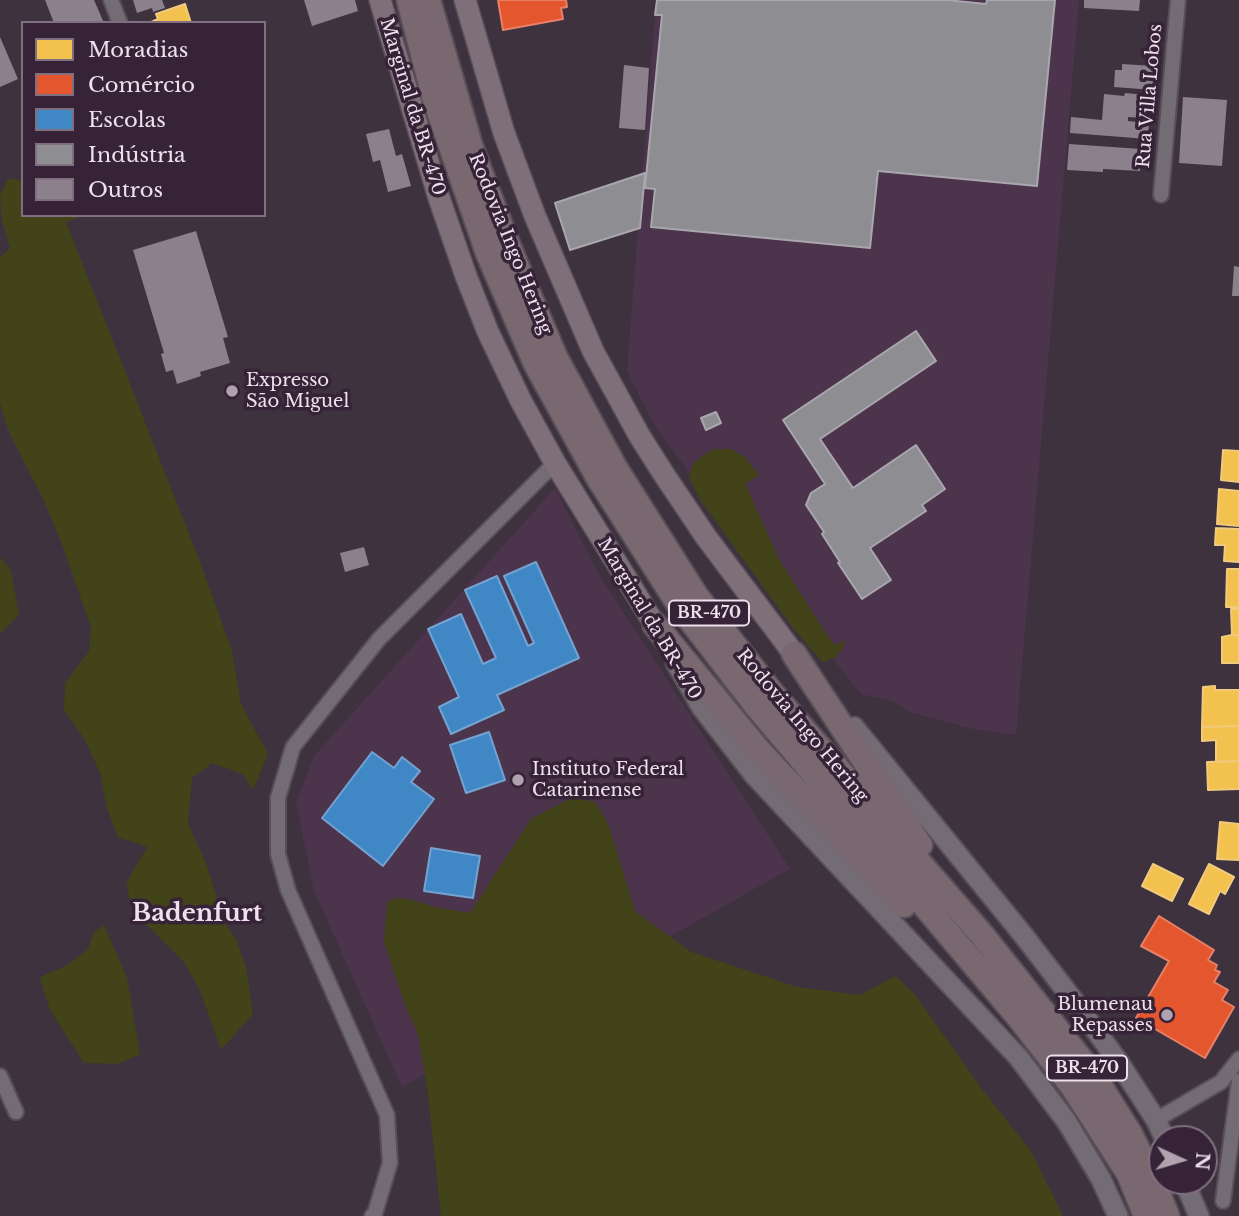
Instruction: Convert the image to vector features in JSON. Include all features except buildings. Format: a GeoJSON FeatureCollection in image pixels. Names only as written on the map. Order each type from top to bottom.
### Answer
{"type":"FeatureCollection","features":[{"type":"Feature","properties":{"kind":"highway","name":"Rodovia Ingo Hering"},"geometry":{"type":"LineString","coordinates":[[408,0],[434,97],[488,253],[536,365],[598,477],[680,606],[755,704],[1017,1015],[1095,1118],[1129,1174],[1146,1216]]}},
{"type":"Feature","properties":{"kind":"highway","name":"Rodovia Ingo Hering"},"geometry":{"type":"LineString","coordinates":[[428,0],[471,148],[506,243],[555,357],[615,468],[696,596],[771,692],[982,935],[1093,1075],[1130,1134],[1151,1175],[1167,1216]]}},
{"type":"Feature","properties":{"kind":"highway"},"geometry":{"type":"LineString","coordinates":[[655,625],[758,750],[973,978],[1017,1015]]}},
{"type":"Feature","properties":{"kind":"highway"},"geometry":{"type":"LineString","coordinates":[[794,654],[982,935]]}},
{"type":"Feature","properties":{"kind":"main road","name":"Marginal da BR-470"},"geometry":{"type":"LineString","coordinates":[[380,0],[439,198],[488,332],[555,463],[655,625],[702,708],[754,775],[1018,1058],[1067,1122],[1101,1179],[1118,1216]]}},
{"type":"Feature","properties":{"kind":"main road"},"geometry":{"type":"LineString","coordinates":[[464,0],[504,133],[535,216],[593,351],[639,435],[706,537],[794,654],[1024,936],[1118,1061],[1158,1125]]}},
{"type":"Feature","properties":{"kind":"main road"},"geometry":{"type":"LineString","coordinates":[[1190,1195],[1199,1216]]}},
{"type":"Feature","properties":{"kind":"street"},"geometry":{"type":"LineString","coordinates":[[111,0],[119,21]]}},
{"type":"Feature","properties":{"kind":"street","name":"Rua Villa Lobos"},"geometry":{"type":"LineString","coordinates":[[1161,195],[1178,0]]}},
{"type":"Feature","properties":{"kind":"street"},"geometry":{"type":"LineString","coordinates":[[372,1216],[390,1163],[387,1115],[288,890],[278,854],[278,798],[293,747],[379,639],[555,463]]}},
{"type":"Feature","properties":{"kind":"street"},"geometry":{"type":"LineString","coordinates":[[1156,1121],[1221,1083],[1239,1059]]}},
{"type":"Feature","properties":{"kind":"street"},"geometry":{"type":"LineString","coordinates":[[0,1076],[16,1112]]}},
{"type":"Feature","properties":{"kind":"street"},"geometry":{"type":"LineString","coordinates":[[1223,1201],[1239,1081]]}},
{"type":"Feature","properties":{"kind":"shaded area"},"geometry":{"type":"Polygon","coordinates":[[[656,0],[1079,0],[1016,735],[973,729],[910,712],[893,701],[861,694],[718,515],[651,419],[627,371],[656,0]]]}},
{"type":"Feature","properties":{"kind":"shaded area"},"geometry":{"type":"Polygon","coordinates":[[[8,179],[21,180],[21,217],[80,217],[66,222],[199,559],[232,651],[241,704],[268,754],[253,790],[243,774],[212,763],[192,778],[188,823],[207,866],[224,922],[237,941],[246,968],[253,1014],[221,1050],[199,988],[184,962],[148,926],[136,921],[126,884],[147,847],[118,837],[107,808],[100,773],[85,740],[64,710],[65,683],[89,651],[91,627],[60,539],[8,430],[0,403],[0,257],[10,248],[2,221],[0,196],[8,179]]]}},
{"type":"Feature","properties":{"kind":"shaded area"},"geometry":{"type":"Polygon","coordinates":[[[714,449],[730,449],[744,456],[759,475],[745,484],[779,559],[835,645],[846,640],[834,658],[822,662],[793,628],[699,498],[689,477],[693,464],[714,449]]]}},
{"type":"Feature","properties":{"kind":"shaded area","name":"Instituto Federal Catarinense"},"geometry":{"type":"Polygon","coordinates":[[[555,488],[598,573],[790,869],[402,1087],[314,891],[296,803],[314,756],[555,488]]]}},
{"type":"Feature","properties":{"kind":"shaded area"},"geometry":{"type":"Polygon","coordinates":[[[0,557],[11,571],[19,615],[0,634],[0,557]]]}},
{"type":"Feature","properties":{"kind":"shaded area"},"geometry":{"type":"Polygon","coordinates":[[[573,797],[595,802],[608,823],[635,911],[691,952],[797,987],[860,995],[896,976],[916,996],[982,1089],[1031,1151],[1063,1216],[441,1216],[428,1094],[418,1034],[405,1005],[384,942],[387,902],[398,898],[470,913],[531,819],[573,797]]]}},
{"type":"Feature","properties":{"kind":"shaded area"},"geometry":{"type":"Polygon","coordinates":[[[104,925],[127,978],[140,1054],[118,1064],[84,1063],[50,1010],[40,977],[68,965],[88,949],[94,932],[104,925]]]}},
{"type":"Feature","properties":{"kind":"place","name":"Expresso São Miguel"},"geometry":{"type":"Point","coordinates":[232,391]}},
{"type":"Feature","properties":{"kind":"place","name":"Instituto Federal Catarinense"},"geometry":{"type":"Point","coordinates":[518,780]}},
{"type":"Feature","properties":{"kind":"place","name":"Blumenau Repasses"},"geometry":{"type":"Point","coordinates":[1167,1015]}},
{"type":"Feature","properties":{"kind":"district","name":"Badenfurt"},"geometry":{"type":"Point","coordinates":[197,914]}}]}
